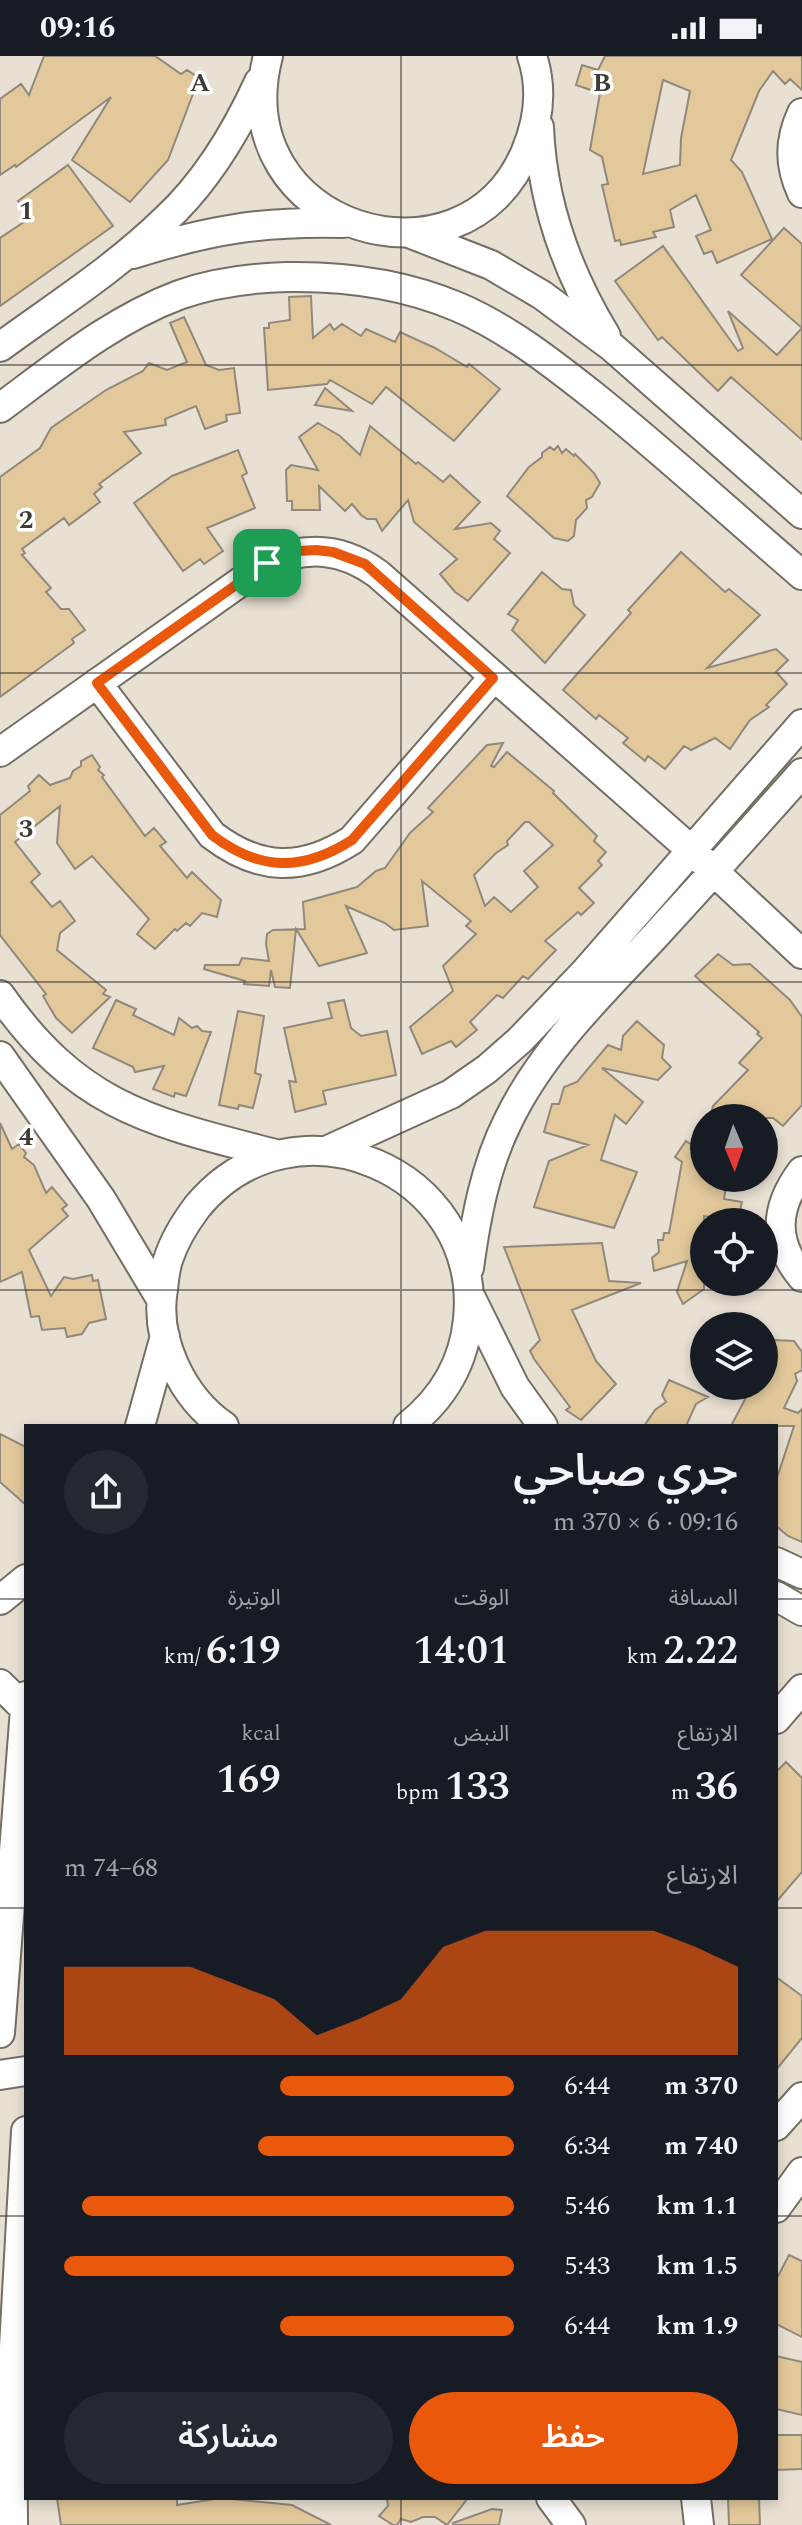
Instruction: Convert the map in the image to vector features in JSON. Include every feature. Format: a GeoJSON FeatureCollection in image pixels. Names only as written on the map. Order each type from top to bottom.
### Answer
{"type":"FeatureCollection","features":[{"type":"Feature","properties":{"kind":"street"},"geometry":{"type":"LineString","coordinates":[[537,59],[542,169],[553,220],[579,286],[612,347]]}},
{"type":"Feature","properties":{"kind":"street"},"geometry":{"type":"LineString","coordinates":[[266,63],[263,112],[267,133],[279,161],[312,202],[348,223],[368,229],[409,233],[464,253],[542,295],[612,347],[802,514]]}},
{"type":"Feature","properties":{"kind":"street"},"geometry":{"type":"LineString","coordinates":[[0,347],[124,257],[168,218],[207,173],[240,124],[266,63]]}},
{"type":"Feature","properties":{"kind":"street"},"geometry":{"type":"LineString","coordinates":[[802,113],[794,130],[791,152],[794,175],[802,193]]}},
{"type":"Feature","properties":{"kind":"street"},"geometry":{"type":"LineString","coordinates":[[409,233],[449,224],[468,216],[493,197],[524,157],[538,118]]}},
{"type":"Feature","properties":{"kind":"street"},"geometry":{"type":"LineString","coordinates":[[124,257],[182,239],[237,227],[292,221],[348,223]]}},
{"type":"Feature","properties":{"kind":"street"},"geometry":{"type":"LineString","coordinates":[[0,408],[107,330],[181,295],[224,284],[324,276],[414,291],[460,308],[544,356],[631,426],[802,575]]}},
{"type":"Feature","properties":{"kind":"street"},"geometry":{"type":"LineString","coordinates":[[0,752],[267,563],[299,551],[333,552],[365,564],[690,849],[802,954]]}},
{"type":"Feature","properties":{"kind":"street"},"geometry":{"type":"LineString","coordinates":[[97,683],[212,835],[249,858],[292,864],[314,860],[352,840],[493,678]]}},
{"type":"Feature","properties":{"kind":"street"},"geometry":{"type":"LineString","coordinates":[[326,1151],[451,1094],[487,1069],[520,1040],[585,972],[802,724]]}},
{"type":"Feature","properties":{"kind":"street"},"geometry":{"type":"LineString","coordinates":[[411,1424],[426,1412],[452,1378],[467,1339],[469,1287],[481,1196],[492,1158],[527,1086],[550,1053],[596,999],[802,773]]}},
{"type":"Feature","properties":{"kind":"street"},"geometry":{"type":"LineString","coordinates":[[0,995],[26,1032],[49,1056],[104,1097],[166,1125],[279,1155]]}},
{"type":"Feature","properties":{"kind":"street"},"geometry":{"type":"LineString","coordinates":[[0,1056],[101,1199],[161,1299]]}},
{"type":"Feature","properties":{"kind":"street"},"geometry":{"type":"LineString","coordinates":[[221,1424],[209,1416],[181,1379],[165,1336],[161,1299],[168,1259],[184,1223],[210,1192],[242,1169],[279,1155],[326,1151],[366,1159],[403,1176],[433,1203],[456,1237],[469,1287],[515,1387],[542,1424]]}},
{"type":"Feature","properties":{"kind":"street"},"geometry":{"type":"LineString","coordinates":[[802,1171],[788,1190],[780,1229],[792,1266],[802,1277]]}},
{"type":"Feature","properties":{"kind":"street"},"geometry":{"type":"LineString","coordinates":[[141,1424],[165,1336]]}},
{"type":"Feature","properties":{"kind":"street"},"geometry":{"type":"LineString","coordinates":[[778,1563],[802,1574]]}},
{"type":"Feature","properties":{"kind":"street"},"geometry":{"type":"LineString","coordinates":[[0,1600],[24,1581]]}},
{"type":"Feature","properties":{"kind":"street"},"geometry":{"type":"LineString","coordinates":[[778,1597],[802,1611]]}},
{"type":"Feature","properties":{"kind":"street"},"geometry":{"type":"LineString","coordinates":[[0,1684],[24,1701]]}},
{"type":"Feature","properties":{"kind":"street"},"geometry":{"type":"LineString","coordinates":[[778,1717],[802,1689]]}},
{"type":"Feature","properties":{"kind":"street"},"geometry":{"type":"LineString","coordinates":[[0,2033],[24,1715]]}},
{"type":"Feature","properties":{"kind":"street"},"geometry":{"type":"LineString","coordinates":[[0,2075],[24,2071]]}},
{"type":"Feature","properties":{"kind":"street"},"geometry":{"type":"LineString","coordinates":[[778,2124],[802,2097]]}},
{"type":"Feature","properties":{"kind":"street"},"geometry":{"type":"LineString","coordinates":[[778,2205],[802,2172]]}},
{"type":"Feature","properties":{"kind":"street"},"geometry":{"type":"LineString","coordinates":[[13,2525],[13,2340],[22,2281],[24,2206]]}},
{"type":"Feature","properties":{"kind":"street"},"geometry":{"type":"LineString","coordinates":[[552,2500],[571,2525]]}},
{"type":"Feature","properties":{"kind":"street"},"geometry":{"type":"LineString","coordinates":[[696,2500],[699,2525]]}},
{"type":"Feature","properties":{"kind":"building"},"geometry":{"type":"Polygon","coordinates":[[[44,56],[155,56],[181,74],[187,70],[199,78],[168,160],[130,202],[72,160],[111,97],[16,167],[0,175],[0,99],[21,84],[29,95],[44,56]]]}},
{"type":"Feature","properties":{"kind":"building"},"geometry":{"type":"Polygon","coordinates":[[[605,56],[802,56],[802,90],[790,79],[785,84],[773,71],[759,91],[731,160],[742,172],[772,239],[717,263],[712,251],[704,254],[696,236],[711,230],[696,195],[670,210],[674,227],[653,232],[656,237],[621,245],[620,240],[615,241],[602,185],[608,184],[602,157],[590,150],[600,93],[576,85],[582,65],[598,70],[605,56]],[[663,80],[643,174],[680,165],[681,138],[690,91],[663,80]]]}},
{"type":"Feature","properties":{"kind":"building"},"geometry":{"type":"Polygon","coordinates":[[[68,165],[113,226],[0,306],[0,238],[30,218],[18,201],[68,165]]]}},
{"type":"Feature","properties":{"kind":"building"},"geometry":{"type":"Polygon","coordinates":[[[784,228],[802,244],[802,328],[741,275],[784,228]]]}},
{"type":"Feature","properties":{"kind":"building"},"geometry":{"type":"Polygon","coordinates":[[[663,246],[738,351],[743,348],[728,311],[777,355],[802,328],[802,440],[731,377],[718,391],[662,337],[658,340],[615,281],[663,246]]]}},
{"type":"Feature","properties":{"kind":"building"},"geometry":{"type":"Polygon","coordinates":[[[311,296],[313,338],[330,324],[334,330],[342,324],[361,336],[366,329],[395,342],[400,332],[467,367],[469,364],[500,389],[454,441],[386,387],[372,404],[330,380],[327,384],[268,390],[264,328],[269,328],[269,323],[290,320],[289,297],[311,296]]]}},
{"type":"Feature","properties":{"kind":"building"},"geometry":{"type":"Polygon","coordinates":[[[184,317],[206,365],[219,370],[234,368],[240,413],[226,415],[227,421],[205,429],[196,406],[165,419],[166,425],[124,432],[141,453],[99,484],[102,487],[94,494],[100,502],[69,525],[64,518],[22,549],[25,553],[22,555],[51,588],[46,592],[61,609],[69,609],[85,630],[72,639],[74,643],[0,697],[0,477],[40,448],[51,428],[106,390],[143,371],[149,363],[167,370],[187,362],[170,323],[184,317]]]}},
{"type":"Feature","properties":{"kind":"building"},"geometry":{"type":"Polygon","coordinates":[[[325,388],[352,411],[315,405],[325,388]]]}},
{"type":"Feature","properties":{"kind":"building"},"geometry":{"type":"Polygon","coordinates":[[[318,423],[340,436],[360,455],[370,426],[443,482],[450,475],[480,502],[455,529],[491,523],[500,531],[494,539],[510,553],[468,601],[455,592],[440,574],[457,559],[414,522],[408,500],[382,531],[376,519],[367,519],[352,504],[345,511],[319,486],[320,510],[292,510],[292,501],[287,501],[286,470],[291,465],[318,470],[299,437],[318,423]]]}},
{"type":"Feature","properties":{"kind":"building"},"geometry":{"type":"Polygon","coordinates":[[[558,446],[562,453],[566,449],[575,454],[600,483],[592,497],[586,500],[587,508],[576,520],[574,536],[568,541],[554,538],[507,496],[529,467],[542,457],[542,453],[558,446]]]}},
{"type":"Feature","properties":{"kind":"building"},"geometry":{"type":"Polygon","coordinates":[[[238,450],[247,473],[242,476],[255,508],[207,528],[223,551],[204,564],[200,559],[183,571],[134,503],[172,476],[238,450]]]}},
{"type":"Feature","properties":{"kind":"building"},"geometry":{"type":"Polygon","coordinates":[[[681,552],[725,592],[729,589],[760,615],[707,668],[776,649],[788,660],[776,672],[787,684],[766,705],[769,707],[750,720],[730,749],[715,738],[691,750],[684,746],[665,769],[648,756],[645,761],[623,743],[628,738],[599,715],[596,719],[563,690],[631,613],[628,610],[681,552]]]}},
{"type":"Feature","properties":{"kind":"building"},"geometry":{"type":"Polygon","coordinates":[[[542,572],[562,589],[571,590],[574,605],[585,615],[545,663],[512,630],[518,620],[508,614],[542,572]]]}},
{"type":"Feature","properties":{"kind":"building"},"geometry":{"type":"Polygon","coordinates":[[[503,743],[491,766],[494,767],[507,752],[554,791],[597,836],[594,841],[606,852],[598,861],[602,865],[579,888],[594,903],[581,915],[578,912],[545,941],[556,950],[528,979],[523,976],[503,998],[497,995],[470,1022],[477,1030],[456,1047],[451,1041],[422,1054],[410,1027],[453,991],[443,966],[476,934],[466,926],[471,921],[422,881],[428,926],[394,930],[346,906],[367,953],[319,966],[296,929],[305,929],[303,902],[357,887],[376,871],[385,868],[410,833],[433,812],[428,808],[487,745],[503,743]],[[525,822],[507,841],[508,845],[474,875],[485,906],[494,897],[511,912],[538,887],[524,871],[553,845],[529,822],[525,822]]]}},
{"type":"Feature","properties":{"kind":"building"},"geometry":{"type":"Polygon","coordinates":[[[92,755],[100,767],[98,770],[104,775],[102,777],[145,836],[154,828],[166,842],[160,846],[187,878],[192,872],[221,900],[217,917],[202,913],[190,926],[186,923],[177,931],[175,929],[155,949],[137,934],[149,919],[92,856],[75,869],[57,843],[60,806],[15,842],[40,874],[31,882],[52,907],[60,901],[75,921],[60,933],[57,950],[106,990],[103,994],[110,997],[72,1033],[56,1018],[43,996],[46,994],[0,935],[0,815],[30,791],[28,786],[39,775],[50,785],[70,778],[73,771],[81,766],[81,761],[92,755]]]}},
{"type":"Feature","properties":{"kind":"building"},"geometry":{"type":"Polygon","coordinates":[[[296,929],[290,988],[275,987],[271,970],[269,986],[244,984],[245,981],[204,969],[205,965],[239,965],[242,958],[269,961],[267,934],[273,930],[296,929]]]}},
{"type":"Feature","properties":{"kind":"building"},"geometry":{"type":"Polygon","coordinates":[[[718,954],[733,965],[750,964],[790,1000],[802,1017],[802,1105],[783,1126],[778,1122],[778,1104],[715,1104],[748,1070],[739,1063],[762,1038],[695,976],[718,954]]]}},
{"type":"Feature","properties":{"kind":"building"},"geometry":{"type":"Polygon","coordinates":[[[116,1000],[136,1009],[133,1015],[174,1035],[179,1018],[192,1028],[197,1026],[202,1031],[211,1032],[186,1096],[175,1093],[174,1097],[153,1089],[164,1066],[135,1072],[133,1067],[93,1048],[116,1000]]]}},
{"type":"Feature","properties":{"kind":"building"},"geometry":{"type":"Polygon","coordinates":[[[344,1000],[351,1028],[361,1036],[387,1031],[396,1075],[323,1091],[326,1104],[295,1112],[289,1081],[296,1082],[284,1028],[332,1018],[328,1003],[344,1000]]]}},
{"type":"Feature","properties":{"kind":"building"},"geometry":{"type":"Polygon","coordinates":[[[238,1011],[264,1016],[255,1073],[261,1075],[253,1108],[219,1105],[238,1011]]]}},
{"type":"Feature","properties":{"kind":"building"},"geometry":{"type":"Polygon","coordinates":[[[637,1021],[664,1045],[662,1058],[671,1067],[658,1080],[602,1068],[643,1102],[626,1124],[615,1115],[601,1160],[637,1172],[614,1228],[534,1207],[549,1161],[588,1145],[544,1132],[552,1104],[559,1104],[564,1087],[577,1082],[608,1045],[621,1050],[623,1036],[637,1021]]]}},
{"type":"Feature","properties":{"kind":"building"},"geometry":{"type":"Polygon","coordinates":[[[0,1123],[12,1149],[19,1144],[26,1153],[24,1157],[34,1165],[46,1193],[52,1187],[67,1205],[62,1209],[68,1216],[29,1250],[51,1296],[64,1277],[73,1279],[92,1275],[93,1281],[98,1280],[106,1319],[89,1323],[82,1334],[67,1337],[65,1328],[42,1330],[39,1316],[31,1317],[22,1272],[0,1282],[0,1123]]]}},
{"type":"Feature","properties":{"kind":"building"},"geometry":{"type":"Polygon","coordinates":[[[686,1141],[690,1144],[690,1192],[725,1192],[724,1199],[742,1202],[741,1208],[690,1208],[690,1296],[694,1296],[683,1304],[677,1292],[687,1261],[654,1271],[652,1258],[659,1252],[658,1240],[663,1240],[664,1233],[669,1233],[682,1162],[675,1157],[686,1141]]]}},
{"type":"Feature","properties":{"kind":"building"},"geometry":{"type":"Polygon","coordinates":[[[602,1243],[609,1281],[641,1283],[572,1310],[596,1361],[616,1384],[581,1420],[566,1410],[570,1407],[530,1351],[540,1340],[504,1247],[602,1243]]]}},
{"type":"Feature","properties":{"kind":"building"},"geometry":{"type":"Polygon","coordinates":[[[778,1340],[794,1341],[802,1352],[802,1370],[795,1374],[797,1381],[784,1408],[798,1413],[802,1409],[802,1542],[778,1528],[778,1475],[794,1426],[732,1424],[745,1400],[778,1400],[778,1340]]]}},
{"type":"Feature","properties":{"kind":"building"},"geometry":{"type":"Polygon","coordinates":[[[669,1380],[690,1389],[690,1400],[703,1400],[696,1404],[687,1424],[645,1424],[655,1410],[666,1402],[662,1395],[669,1380]]]}},
{"type":"Feature","properties":{"kind":"building"},"geometry":{"type":"Polygon","coordinates":[[[0,1434],[24,1446],[24,1503],[0,1482],[0,1434]]]}},
{"type":"Feature","properties":{"kind":"building"},"geometry":{"type":"Polygon","coordinates":[[[786,1762],[802,1778],[802,1872],[778,1900],[778,1770],[786,1762]]]}},
{"type":"Feature","properties":{"kind":"building"},"geometry":{"type":"Polygon","coordinates":[[[778,1978],[802,1996],[802,2038],[778,2068],[778,1978]]]}},
{"type":"Feature","properties":{"kind":"building"},"geometry":{"type":"Polygon","coordinates":[[[789,2255],[802,2261],[802,2337],[778,2325],[778,2276],[789,2255]]]}},
{"type":"Feature","properties":{"kind":"building"},"geometry":{"type":"Polygon","coordinates":[[[778,2356],[802,2362],[802,2415],[778,2409],[778,2356]]]}},
{"type":"Feature","properties":{"kind":"building"},"geometry":{"type":"Polygon","coordinates":[[[778,2435],[802,2435],[802,2469],[778,2470],[778,2435]]]}},
{"type":"Feature","properties":{"kind":"building"},"geometry":{"type":"Polygon","coordinates":[[[57,2500],[177,2500],[177,2505],[208,2500],[241,2500],[292,2505],[331,2525],[61,2525],[57,2500]]]}},
{"type":"Feature","properties":{"kind":"building"},"geometry":{"type":"Polygon","coordinates":[[[387,2500],[466,2500],[447,2525],[435,2517],[423,2517],[411,2522],[401,2519],[393,2525],[379,2516],[388,2506],[387,2500]]]}},
{"type":"Feature","properties":{"kind":"building"},"geometry":{"type":"Polygon","coordinates":[[[728,2500],[759,2500],[760,2525],[729,2525],[728,2500]]]}},
{"type":"Feature","properties":{"kind":"building"},"geometry":{"type":"Polygon","coordinates":[[[492,2509],[502,2510],[499,2525],[453,2525],[453,2523],[492,2509]]]}},
{"type":"Feature","properties":{"kind":"route"},"geometry":{"type":"LineString","coordinates":[[316,550],[333,552],[365,564],[493,678],[352,840],[314,860],[292,864],[249,858],[212,835],[97,683],[267,563],[299,551],[316,550]]}}]}
